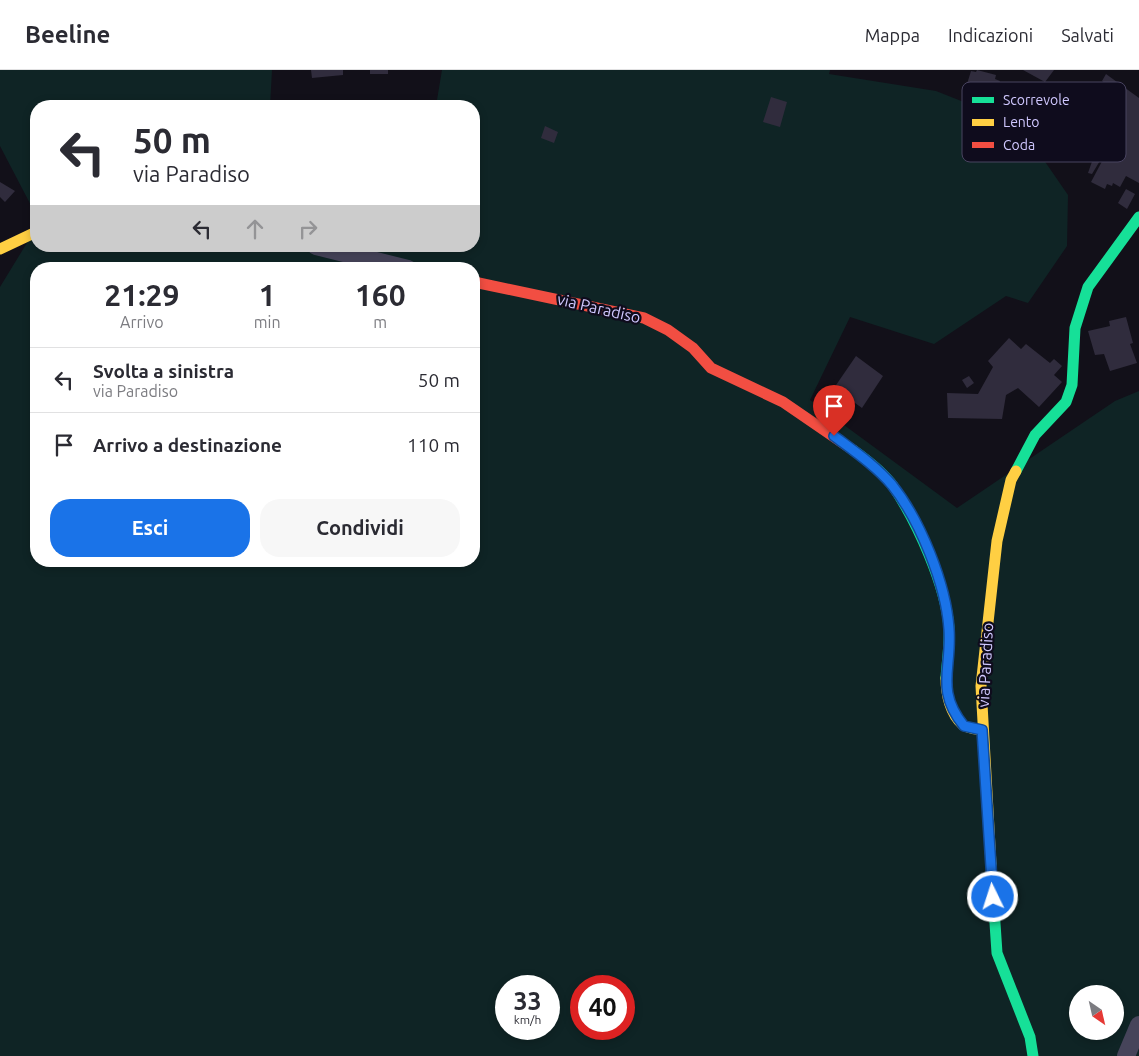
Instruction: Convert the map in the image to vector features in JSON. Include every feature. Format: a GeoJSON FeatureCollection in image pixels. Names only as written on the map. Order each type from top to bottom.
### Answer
{"type":"FeatureCollection","features":[{"type":"Feature","properties":{"kind":"street","name":"via Paradiso"},"geometry":{"type":"LineString","coordinates":[[480,283],[644,318],[668,330],[693,348],[711,368],[783,402],[822,427],[870,463],[892,485],[904,503],[919,531],[935,570],[945,602],[949,630],[946,687],[952,712],[964,726],[982,730],[981,686],[984,643],[997,541],[1011,480],[1035,435],[1066,402],[1072,385],[1075,328],[1088,287],[1139,217]]}},
{"type":"Feature","properties":{"kind":"street"},"geometry":{"type":"LineString","coordinates":[[0,249],[30,235]]}},
{"type":"Feature","properties":{"kind":"street"},"geometry":{"type":"LineString","coordinates":[[340,252],[380,262]]}},
{"type":"Feature","properties":{"kind":"street"},"geometry":{"type":"LineString","coordinates":[[982,730],[997,953],[1030,1036],[1033,1056]]}},
{"type":"Feature","properties":{"kind":"street"},"geometry":{"type":"LineString","coordinates":[[1126,1056],[1139,1025]]}},
{"type":"Feature","properties":{"kind":"green space"},"geometry":{"type":"Polygon","coordinates":[[[0,70],[272,70],[270,100],[30,100],[30,204],[0,146],[0,70]]]}},
{"type":"Feature","properties":{"kind":"green space"},"geometry":{"type":"Polygon","coordinates":[[[442,70],[830,70],[829,74],[936,91],[962,101],[962,162],[1045,162],[1068,195],[1067,246],[1028,303],[1006,296],[934,344],[850,317],[810,400],[957,508],[1115,401],[1139,391],[1139,1056],[0,1056],[0,287],[30,238],[30,252],[480,252],[480,100],[437,100],[442,70]]]}},
{"type":"Feature","properties":{"kind":"building"},"geometry":{"type":"Polygon","coordinates":[[[311,70],[343,70],[343,75],[312,78],[311,70]]]}},
{"type":"Feature","properties":{"kind":"building"},"geometry":{"type":"Polygon","coordinates":[[[370,70],[388,70],[388,74],[370,74],[370,70]]]}},
{"type":"Feature","properties":{"kind":"building"},"geometry":{"type":"Polygon","coordinates":[[[977,70],[996,75],[995,79],[1000,82],[968,82],[971,71],[976,72],[977,70]]]}},
{"type":"Feature","properties":{"kind":"building"},"geometry":{"type":"Polygon","coordinates":[[[1023,70],[1054,70],[1045,82],[1023,70]]]}},
{"type":"Feature","properties":{"kind":"building"},"geometry":{"type":"Polygon","coordinates":[[[1106,74],[1117,82],[1104,82],[1102,81],[1106,74]]]}},
{"type":"Feature","properties":{"kind":"building"},"geometry":{"type":"Polygon","coordinates":[[[1126,89],[1139,98],[1139,183],[1126,176],[1120,187],[1113,183],[1112,186],[1107,184],[1105,189],[1091,182],[1102,162],[1126,162],[1126,89]]]}},
{"type":"Feature","properties":{"kind":"building"},"geometry":{"type":"Polygon","coordinates":[[[771,97],[787,102],[780,127],[763,122],[771,97]]]}},
{"type":"Feature","properties":{"kind":"building"},"geometry":{"type":"Polygon","coordinates":[[[545,126],[558,132],[554,143],[541,138],[545,126]]]}},
{"type":"Feature","properties":{"kind":"building"},"geometry":{"type":"Polygon","coordinates":[[[1092,162],[1099,162],[1092,174],[1088,173],[1092,162]]]}},
{"type":"Feature","properties":{"kind":"building"},"geometry":{"type":"Polygon","coordinates":[[[0,182],[15,191],[5,202],[0,197],[0,182]]]}},
{"type":"Feature","properties":{"kind":"building"},"geometry":{"type":"Polygon","coordinates":[[[1126,189],[1135,194],[1127,209],[1118,203],[1126,189]]]}},
{"type":"Feature","properties":{"kind":"building"},"geometry":{"type":"Polygon","coordinates":[[[1126,317],[1133,343],[1130,344],[1137,363],[1110,371],[1104,354],[1095,355],[1088,331],[1110,326],[1109,321],[1126,317]]]}},
{"type":"Feature","properties":{"kind":"building"},"geometry":{"type":"Polygon","coordinates":[[[1009,338],[1021,349],[1026,344],[1050,363],[1054,359],[1062,366],[1054,375],[1062,382],[1039,407],[1018,388],[1006,395],[1002,419],[948,418],[947,393],[978,394],[993,367],[988,361],[1009,338]]]}},
{"type":"Feature","properties":{"kind":"building"},"geometry":{"type":"Polygon","coordinates":[[[856,356],[883,376],[862,408],[834,388],[856,356]]]}},
{"type":"Feature","properties":{"kind":"building"},"geometry":{"type":"Polygon","coordinates":[[[969,376],[974,383],[967,388],[962,380],[969,376]]]}},
{"type":"Feature","properties":{"kind":"traffic: fast"},"geometry":{"type":"LineString","coordinates":[[1016,471],[1035,435],[1066,402],[1072,385],[1075,328],[1088,287],[1139,217]]}},
{"type":"Feature","properties":{"kind":"traffic: fast"},"geometry":{"type":"LineString","coordinates":[[853,450],[880,471],[893,486],[929,554],[947,611],[949,647],[946,678]]}},
{"type":"Feature","properties":{"kind":"traffic: fast"},"geometry":{"type":"LineString","coordinates":[[991,864],[997,953],[1030,1037],[1033,1056]]}},
{"type":"Feature","properties":{"kind":"traffic: slow"},"geometry":{"type":"LineString","coordinates":[[0,249],[30,235]]}},
{"type":"Feature","properties":{"kind":"traffic: slow"},"geometry":{"type":"LineString","coordinates":[[991,864],[981,686],[997,541],[1011,480],[1016,471]]}},
{"type":"Feature","properties":{"kind":"traffic: slow"},"geometry":{"type":"LineString","coordinates":[[946,678],[948,697],[955,715],[963,725],[982,730]]}},
{"type":"Feature","properties":{"kind":"traffic: jam"},"geometry":{"type":"LineString","coordinates":[[480,283],[644,318],[668,330],[693,348],[711,368],[783,402],[853,450]]}},
{"type":"Feature","properties":{"kind":"route"},"geometry":{"type":"LineString","coordinates":[[834,436],[870,463],[892,485],[919,531],[935,570],[945,602],[949,630],[946,687],[949,702],[952,712],[964,726],[982,730],[993,897]]}}]}
